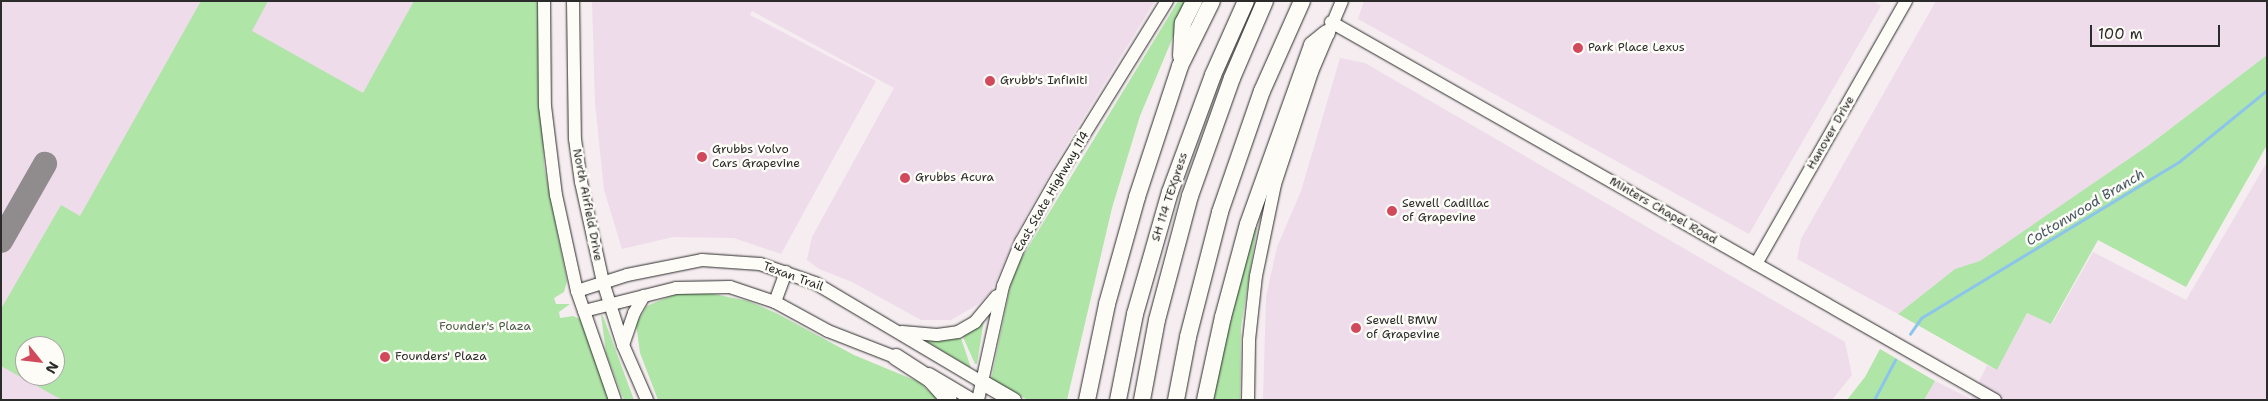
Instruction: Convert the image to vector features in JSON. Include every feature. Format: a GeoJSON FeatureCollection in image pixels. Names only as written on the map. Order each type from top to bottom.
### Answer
{"type":"FeatureCollection","features":[{"type":"Feature","properties":{"kind":"highway"},"geometry":{"type":"LineString","coordinates":[[1180,66],[1183,23],[1194,1]]}},
{"type":"Feature","properties":{"kind":"highway"},"geometry":{"type":"LineString","coordinates":[[1087,400],[1120,252],[1180,66],[1212,1]]}},
{"type":"Feature","properties":{"kind":"highway","name":"SH 114 TEXpress"},"geometry":{"type":"LineString","coordinates":[[1118,400],[1135,314],[1170,192],[1213,75],[1246,1]]}},
{"type":"Feature","properties":{"kind":"highway","name":"SH 114 TEXpress"},"geometry":{"type":"LineString","coordinates":[[1142,400],[1157,320],[1190,196],[1229,86],[1265,1]]}},
{"type":"Feature","properties":{"kind":"highway"},"geometry":{"type":"LineString","coordinates":[[1176,400],[1188,337],[1220,212],[1259,100],[1302,1]]}},
{"type":"Feature","properties":{"kind":"highway"},"geometry":{"type":"LineString","coordinates":[[1205,400],[1225,308],[1248,224],[1312,45],[1329,28]]}},
{"type":"Feature","properties":{"kind":"highway"},"geometry":{"type":"LineString","coordinates":[[896,357],[930,380],[949,400]]}},
{"type":"Feature","properties":{"kind":"main road","name":"North Airfield Drive"},"geometry":{"type":"LineString","coordinates":[[544,1],[545,106],[556,195],[576,291],[615,400]]}},
{"type":"Feature","properties":{"kind":"main road","name":"North Airfield Drive"},"geometry":{"type":"LineString","coordinates":[[573,1],[575,139],[581,182],[603,282],[623,345],[647,400]]}},
{"type":"Feature","properties":{"kind":"main road","name":"East State Highway 114"},"geometry":{"type":"LineString","coordinates":[[978,400],[1003,286],[1022,242],[1059,174],[1167,1]]}},
{"type":"Feature","properties":{"kind":"main road"},"geometry":{"type":"LineString","coordinates":[[1248,400],[1252,308],[1268,216],[1282,162],[1329,28],[1342,1]]}},
{"type":"Feature","properties":{"kind":"main road","name":"Hanover Drive"},"geometry":{"type":"LineString","coordinates":[[1756,264],[1906,1]]}},
{"type":"Feature","properties":{"kind":"main road","name":"Minters Chapel Road"},"geometry":{"type":"LineString","coordinates":[[1329,28],[1756,264],[1995,400]]}},
{"type":"Feature","properties":{"kind":"main road","name":"Texan Trail"},"geometry":{"type":"LineString","coordinates":[[576,291],[664,266],[702,260],[760,264],[786,272],[842,297],[894,331],[1013,400]]}},
{"type":"Feature","properties":{"kind":"main road"},"geometry":{"type":"LineString","coordinates":[[775,302],[786,272]]}},
{"type":"Feature","properties":{"kind":"main road"},"geometry":{"type":"LineString","coordinates":[[584,311],[611,306],[644,296],[703,285],[730,287],[775,302],[828,331],[896,357],[973,400]]}},
{"type":"Feature","properties":{"kind":"main road"},"geometry":{"type":"LineString","coordinates":[[894,331],[916,335],[958,332],[975,322],[992,305],[1003,286]]}},
{"type":"Feature","properties":{"kind":"main road"},"geometry":{"type":"LineString","coordinates":[[623,345],[634,313],[644,296]]}},
{"type":"Feature","properties":{"kind":"shaded area"},"geometry":{"type":"Polygon","coordinates":[[[1,1],[523,1],[528,208],[556,307],[589,400],[1,400],[1,1]]]}},
{"type":"Feature","properties":{"kind":"shaded area"},"geometry":{"type":"Polygon","coordinates":[[[592,1],[1155,1],[1058,159],[1017,233],[991,292],[977,305],[951,320],[921,320],[852,282],[819,269],[807,260],[812,237],[894,88],[752,11],[750,15],[876,81],[781,254],[734,238],[673,237],[622,249],[604,190],[595,103],[592,1]]]}},
{"type":"Feature","properties":{"kind":"shaded area"},"geometry":{"type":"Polygon","coordinates":[[[1364,1],[1873,1],[1881,6],[1749,234],[1358,19],[1364,1]]]}},
{"type":"Feature","properties":{"kind":"shaded area"},"geometry":{"type":"Polygon","coordinates":[[[1936,1],[2267,1],[2267,55],[2149,145],[1980,262],[1955,269],[1898,314],[1797,259],[1801,239],[1936,1]]]}},
{"type":"Feature","properties":{"kind":"shaded area"},"geometry":{"type":"Polygon","coordinates":[[[1340,58],[1365,63],[1845,342],[1852,375],[1832,400],[1263,400],[1266,297],[1277,247],[1301,191],[1340,58]]]}},
{"type":"Feature","properties":{"kind":"shaded area"},"geometry":{"type":"Polygon","coordinates":[[[2267,162],[2267,400],[1924,400],[1935,381],[1971,399],[1987,365],[1997,370],[2027,313],[2052,324],[2093,252],[2186,300],[2267,162]]]}},
{"type":"Feature","properties":{"kind":"green space","name":"Founder's Plaza"},"geometry":{"type":"Polygon","coordinates":[[[201,1],[268,1],[252,31],[363,93],[414,1],[538,1],[544,166],[567,281],[564,292],[554,298],[556,304],[570,304],[559,312],[560,318],[573,316],[582,320],[610,400],[62,400],[37,386],[65,386],[65,336],[15,336],[15,374],[1,366],[1,309],[61,205],[80,216],[201,1]]]}},
{"type":"Feature","properties":{"kind":"green space"},"geometry":{"type":"Polygon","coordinates":[[[1178,1],[1188,1],[1140,116],[1112,208],[1067,400],[1028,400],[991,380],[1011,283],[1021,259],[1178,1]]]}},
{"type":"Feature","properties":{"kind":"green space"},"geometry":{"type":"Polygon","coordinates":[[[2267,55],[2267,145],[2186,287],[2098,240],[2051,324],[2027,313],[1997,370],[1898,314],[1955,269],[1980,261],[2149,145],[2267,55]]]}},
{"type":"Feature","properties":{"kind":"green space"},"geometry":{"type":"Polygon","coordinates":[[[1253,226],[1257,228],[1241,327],[1240,400],[1212,400],[1253,226]]]}},
{"type":"Feature","properties":{"kind":"green space"},"geometry":{"type":"Polygon","coordinates":[[[704,292],[748,301],[776,313],[854,355],[919,382],[939,400],[658,400],[640,353],[636,324],[647,306],[677,294],[704,292]]]}},
{"type":"Feature","properties":{"kind":"green space"},"geometry":{"type":"Polygon","coordinates":[[[601,315],[603,316],[634,400],[624,400],[618,385],[606,353],[601,315]]]}},
{"type":"Feature","properties":{"kind":"green space"},"geometry":{"type":"Polygon","coordinates":[[[984,320],[977,364],[975,364],[963,337],[984,320]]]}},
{"type":"Feature","properties":{"kind":"green space"},"geometry":{"type":"Polygon","coordinates":[[[958,336],[961,338],[971,368],[926,341],[958,336]]]}},
{"type":"Feature","properties":{"kind":"green space"},"geometry":{"type":"Polygon","coordinates":[[[1880,349],[1935,381],[1924,400],[1847,400],[1865,377],[1880,349]]]}},
{"type":"Feature","properties":{"kind":"waterway","name":"Cottonwood Branch"},"geometry":{"type":"LineString","coordinates":[[1910,334],[1921,318],[2180,161],[2267,90]]}},
{"type":"Feature","properties":{"kind":"waterway","name":"Cottonwood Branch"},"geometry":{"type":"LineString","coordinates":[[1874,400],[1895,360]]}},
{"type":"Feature","properties":{"kind":"taxiway"},"geometry":{"type":"LineString","coordinates":[[1,241],[45,164]]}},
{"type":"Feature","properties":{"kind":"place","name":"Park Place Lexus"},"geometry":{"type":"Point","coordinates":[1578,48]}},
{"type":"Feature","properties":{"kind":"place","name":"Grubb's Infiniti"},"geometry":{"type":"Point","coordinates":[990,81]}},
{"type":"Feature","properties":{"kind":"place","name":"Grubbs Volvo Cars Grapevine"},"geometry":{"type":"Point","coordinates":[702,157]}},
{"type":"Feature","properties":{"kind":"place","name":"Grubbs Acura"},"geometry":{"type":"Point","coordinates":[905,178]}},
{"type":"Feature","properties":{"kind":"place","name":"Sewell Cadillac of Grapevine"},"geometry":{"type":"Point","coordinates":[1392,211]}},
{"type":"Feature","properties":{"kind":"place","name":"Sewell BMW of Grapevine"},"geometry":{"type":"Point","coordinates":[1356,328]}},
{"type":"Feature","properties":{"kind":"place","name":"Founders' Plaza"},"geometry":{"type":"Point","coordinates":[385,357]}}]}
